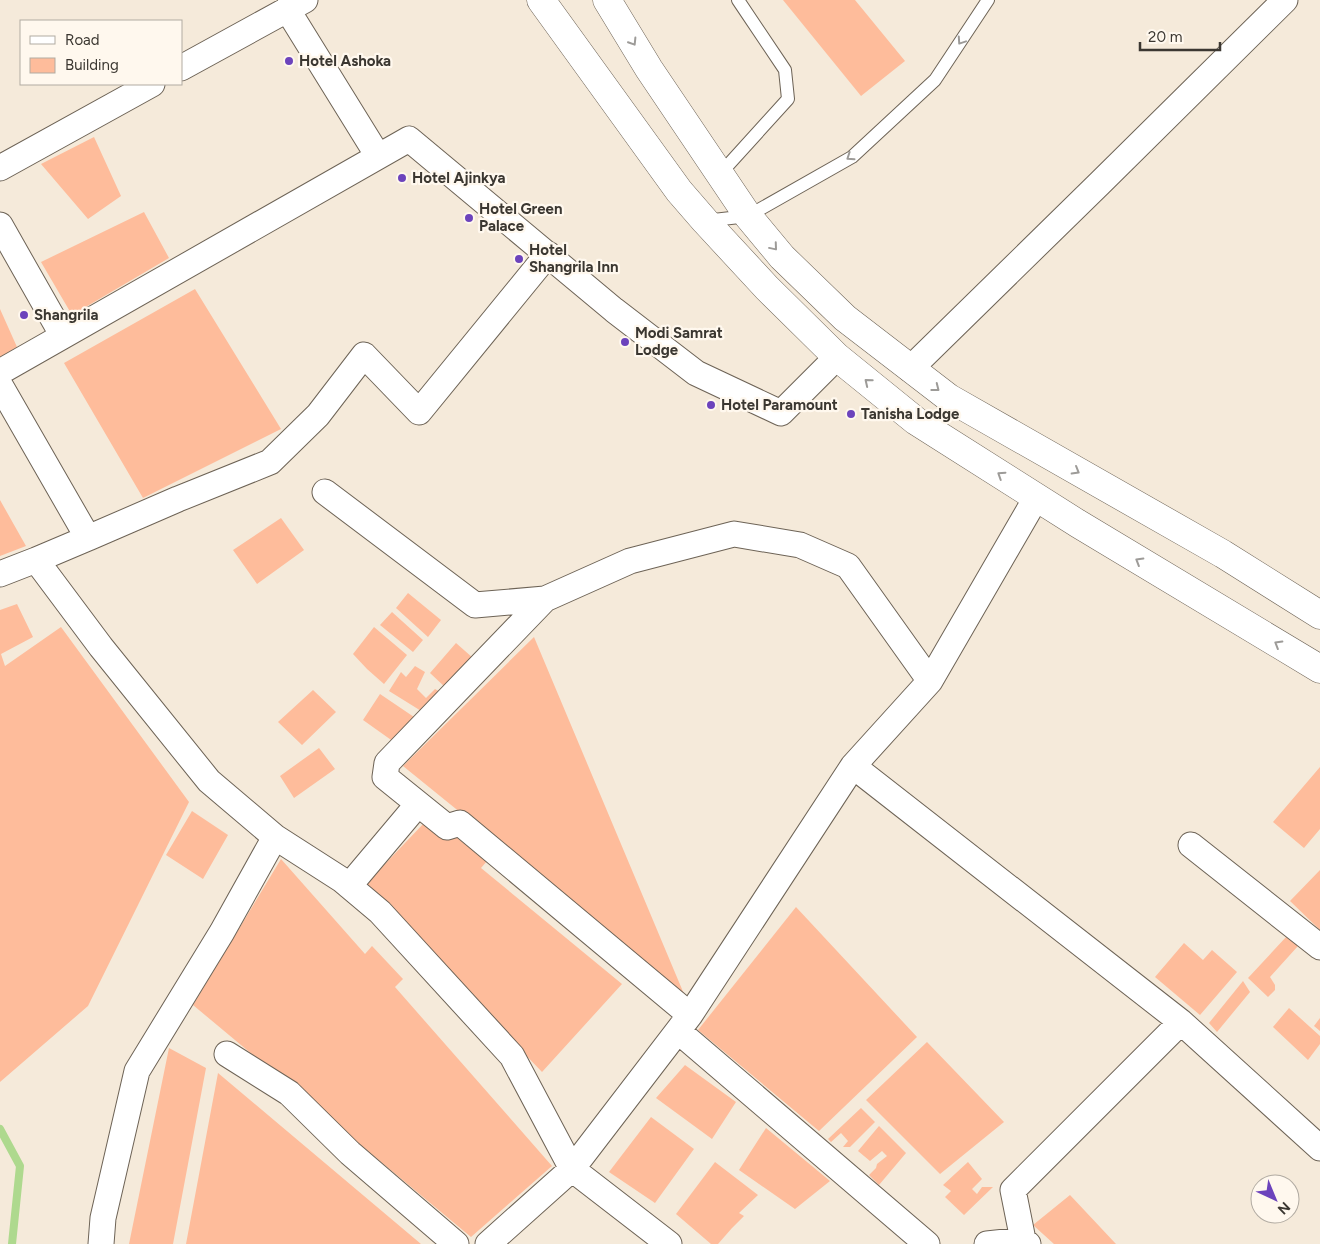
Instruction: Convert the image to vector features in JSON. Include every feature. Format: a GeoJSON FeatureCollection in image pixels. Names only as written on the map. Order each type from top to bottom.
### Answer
{"type":"FeatureCollection","features":[{"type":"Feature","properties":{"kind":"main road"},"geometry":{"type":"LineString","coordinates":[[541,0],[674,183],[705,221],[767,288],[837,357],[916,420],[1036,498],[1320,669]]}},
{"type":"Feature","properties":{"kind":"main road"},"geometry":{"type":"LineString","coordinates":[[607,0],[650,69],[748,216],[782,257],[845,318],[949,398],[1222,554],[1320,615]]}},
{"type":"Feature","properties":{"kind":"street"},"geometry":{"type":"LineString","coordinates":[[910,368],[1285,0]]}},
{"type":"Feature","properties":{"kind":"street"},"geometry":{"type":"LineString","coordinates":[[182,67],[296,5],[378,156]]}},
{"type":"Feature","properties":{"kind":"street"},"geometry":{"type":"LineString","coordinates":[[0,168],[150,85]]}},
{"type":"Feature","properties":{"kind":"street"},"geometry":{"type":"LineString","coordinates":[[0,372],[409,139],[614,310],[696,373],[781,413],[837,357]]}},
{"type":"Feature","properties":{"kind":"street"},"geometry":{"type":"LineString","coordinates":[[0,225],[63,336]]}},
{"type":"Feature","properties":{"kind":"street"},"geometry":{"type":"LineString","coordinates":[[0,574],[270,462],[318,415],[364,355],[419,412],[548,254]]}},
{"type":"Feature","properties":{"kind":"street"},"geometry":{"type":"LineString","coordinates":[[0,384],[88,538]]}},
{"type":"Feature","properties":{"kind":"street"},"geometry":{"type":"LineString","coordinates":[[325,492],[475,605],[544,599],[630,561],[734,534],[800,545],[848,566],[930,681]]}},
{"type":"Feature","properties":{"kind":"street"},"geometry":{"type":"LineString","coordinates":[[488,1244],[572,1169],[684,1023],[853,766],[930,681],[1036,498]]}},
{"type":"Feature","properties":{"kind":"street"},"geometry":{"type":"LineString","coordinates":[[36,560],[101,647],[209,781],[275,837],[342,880],[380,912],[512,1056],[572,1169],[669,1244]]}},
{"type":"Feature","properties":{"kind":"street"},"geometry":{"type":"LineString","coordinates":[[544,599],[387,763],[384,777],[447,827],[460,823],[927,1244]]}},
{"type":"Feature","properties":{"kind":"street"},"geometry":{"type":"LineString","coordinates":[[853,766],[1181,1022],[1320,1148]]}},
{"type":"Feature","properties":{"kind":"street"},"geometry":{"type":"LineString","coordinates":[[349,886],[418,804]]}},
{"type":"Feature","properties":{"kind":"street"},"geometry":{"type":"LineString","coordinates":[[101,1244],[103,1218],[137,1071],[222,932],[275,837]]}},
{"type":"Feature","properties":{"kind":"street"},"geometry":{"type":"LineString","coordinates":[[1191,845],[1320,947]]}},
{"type":"Feature","properties":{"kind":"street"},"geometry":{"type":"LineString","coordinates":[[987,1244],[1025,1242],[1013,1190],[1181,1022]]}},
{"type":"Feature","properties":{"kind":"street"},"geometry":{"type":"LineString","coordinates":[[227,1054],[289,1093],[350,1153],[456,1244]]}},
{"type":"Feature","properties":{"kind":"lane"},"geometry":{"type":"LineString","coordinates":[[720,174],[788,99],[785,70],[738,0]]}},
{"type":"Feature","properties":{"kind":"lane"},"geometry":{"type":"LineString","coordinates":[[705,221],[748,216],[852,157],[935,80],[988,0]]}},
{"type":"Feature","properties":{"kind":"building"},"geometry":{"type":"Polygon","coordinates":[[[783,0],[855,0],[905,61],[861,96],[783,0]]]}},
{"type":"Feature","properties":{"kind":"building"},"geometry":{"type":"Polygon","coordinates":[[[94,137],[121,196],[88,219],[41,164],[94,137]]]}},
{"type":"Feature","properties":{"kind":"building"},"geometry":{"type":"Polygon","coordinates":[[[144,212],[169,258],[72,315],[41,262],[144,212]]]}},
{"type":"Feature","properties":{"kind":"building"},"geometry":{"type":"Polygon","coordinates":[[[195,289],[281,429],[143,498],[64,363],[195,289]]]}},
{"type":"Feature","properties":{"kind":"building"},"geometry":{"type":"Polygon","coordinates":[[[0,309],[17,347],[0,357],[0,309]]]}},
{"type":"Feature","properties":{"kind":"building"},"geometry":{"type":"Polygon","coordinates":[[[0,500],[26,546],[0,556],[0,500]]]}},
{"type":"Feature","properties":{"kind":"building"},"geometry":{"type":"Polygon","coordinates":[[[281,518],[304,550],[257,584],[233,550],[281,518]]]}},
{"type":"Feature","properties":{"kind":"building"},"geometry":{"type":"Polygon","coordinates":[[[408,593],[441,620],[428,637],[396,608],[408,593]]]}},
{"type":"Feature","properties":{"kind":"building"},"geometry":{"type":"Polygon","coordinates":[[[17,604],[33,637],[1,654],[5,666],[61,627],[189,802],[88,1006],[0,1082],[0,610],[17,604]]]}},
{"type":"Feature","properties":{"kind":"building"},"geometry":{"type":"Polygon","coordinates":[[[392,612],[423,640],[413,652],[380,625],[392,612]]]}},
{"type":"Feature","properties":{"kind":"building"},"geometry":{"type":"Polygon","coordinates":[[[374,627],[407,655],[384,684],[353,654],[374,627]]]}},
{"type":"Feature","properties":{"kind":"building"},"geometry":{"type":"Polygon","coordinates":[[[534,637],[684,994],[403,766],[534,637]]]}},
{"type":"Feature","properties":{"kind":"building"},"geometry":{"type":"Polygon","coordinates":[[[456,643],[473,658],[446,688],[430,673],[456,643]]]}},
{"type":"Feature","properties":{"kind":"building"},"geometry":{"type":"Polygon","coordinates":[[[415,666],[425,672],[417,689],[426,698],[435,689],[442,693],[426,714],[389,691],[401,672],[406,677],[415,666]]]}},
{"type":"Feature","properties":{"kind":"building"},"geometry":{"type":"Polygon","coordinates":[[[313,690],[336,712],[302,745],[278,722],[313,690]]]}},
{"type":"Feature","properties":{"kind":"building"},"geometry":{"type":"Polygon","coordinates":[[[380,694],[414,717],[394,742],[363,720],[380,694]]]}},
{"type":"Feature","properties":{"kind":"building"},"geometry":{"type":"Polygon","coordinates":[[[319,748],[335,769],[294,798],[280,776],[319,748]]]}},
{"type":"Feature","properties":{"kind":"building"},"geometry":{"type":"Polygon","coordinates":[[[1320,767],[1320,829],[1304,848],[1273,822],[1320,767]]]}},
{"type":"Feature","properties":{"kind":"building"},"geometry":{"type":"Polygon","coordinates":[[[192,811],[228,835],[203,879],[166,855],[192,811]]]}},
{"type":"Feature","properties":{"kind":"building"},"geometry":{"type":"Polygon","coordinates":[[[425,822],[447,840],[452,834],[487,861],[481,868],[622,984],[542,1072],[364,886],[425,822]]]}},
{"type":"Feature","properties":{"kind":"building"},"geometry":{"type":"Polygon","coordinates":[[[281,859],[365,954],[372,946],[403,979],[395,987],[552,1166],[471,1237],[193,1005],[281,859]]]}},
{"type":"Feature","properties":{"kind":"building"},"geometry":{"type":"Polygon","coordinates":[[[1320,870],[1320,930],[1290,901],[1320,870]]]}},
{"type":"Feature","properties":{"kind":"building"},"geometry":{"type":"Polygon","coordinates":[[[796,907],[917,1037],[819,1131],[698,1030],[796,907]]]}},
{"type":"Feature","properties":{"kind":"building"},"geometry":{"type":"Polygon","coordinates":[[[1287,936],[1298,946],[1270,977],[1275,985],[1275,990],[1268,997],[1248,978],[1287,936]]]}},
{"type":"Feature","properties":{"kind":"building"},"geometry":{"type":"Polygon","coordinates":[[[1184,943],[1203,960],[1212,950],[1237,972],[1200,1015],[1155,977],[1184,943]]]}},
{"type":"Feature","properties":{"kind":"building"},"geometry":{"type":"Polygon","coordinates":[[[1243,981],[1250,992],[1217,1032],[1209,1023],[1243,981]]]}},
{"type":"Feature","properties":{"kind":"building"},"geometry":{"type":"Polygon","coordinates":[[[1289,1008],[1320,1036],[1320,1044],[1308,1060],[1273,1027],[1289,1008]]]}},
{"type":"Feature","properties":{"kind":"building"},"geometry":{"type":"Polygon","coordinates":[[[1320,1018],[1320,1031],[1314,1026],[1320,1018]]]}},
{"type":"Feature","properties":{"kind":"building"},"geometry":{"type":"Polygon","coordinates":[[[927,1042],[1004,1122],[940,1174],[866,1100],[927,1042]]]}},
{"type":"Feature","properties":{"kind":"building"},"geometry":{"type":"Polygon","coordinates":[[[169,1048],[206,1068],[173,1244],[129,1244],[169,1048]]]}},
{"type":"Feature","properties":{"kind":"building"},"geometry":{"type":"Polygon","coordinates":[[[685,1065],[736,1102],[712,1139],[656,1098],[685,1065]]]}},
{"type":"Feature","properties":{"kind":"building"},"geometry":{"type":"Polygon","coordinates":[[[218,1073],[421,1244],[186,1244],[218,1073]]]}},
{"type":"Feature","properties":{"kind":"building"},"geometry":{"type":"Polygon","coordinates":[[[861,1108],[875,1122],[850,1147],[843,1147],[848,1141],[841,1133],[831,1142],[828,1139],[861,1108]]]}},
{"type":"Feature","properties":{"kind":"building"},"geometry":{"type":"Polygon","coordinates":[[[651,1117],[694,1149],[655,1203],[609,1172],[651,1117]]]}},
{"type":"Feature","properties":{"kind":"building"},"geometry":{"type":"Polygon","coordinates":[[[879,1126],[906,1153],[879,1185],[869,1175],[876,1168],[877,1164],[887,1156],[882,1151],[870,1161],[858,1151],[879,1126]]]}},
{"type":"Feature","properties":{"kind":"building"},"geometry":{"type":"Polygon","coordinates":[[[766,1128],[830,1181],[795,1209],[739,1170],[766,1128]]]}},
{"type":"Feature","properties":{"kind":"building"},"geometry":{"type":"Polygon","coordinates":[[[715,1162],[758,1195],[739,1213],[744,1216],[718,1244],[711,1244],[676,1214],[715,1162]]]}},
{"type":"Feature","properties":{"kind":"building"},"geometry":{"type":"Polygon","coordinates":[[[968,1162],[982,1179],[972,1189],[977,1194],[982,1187],[993,1187],[964,1215],[945,1197],[951,1191],[943,1185],[968,1162]]]}},
{"type":"Feature","properties":{"kind":"building"},"geometry":{"type":"Polygon","coordinates":[[[1070,1195],[1116,1244],[1054,1244],[1033,1225],[1070,1195]]]}},
{"type":"Feature","properties":{"kind":"waterway"},"geometry":{"type":"LineString","coordinates":[[0,1129],[20,1166],[12,1244]]}},
{"type":"Feature","properties":{"kind":"place","name":"Hotel Ashoka"},"geometry":{"type":"Point","coordinates":[289,61]}},
{"type":"Feature","properties":{"kind":"place","name":"Hotel Ajinkya"},"geometry":{"type":"Point","coordinates":[402,178]}},
{"type":"Feature","properties":{"kind":"place","name":"Hotel Green Palace"},"geometry":{"type":"Point","coordinates":[469,218]}},
{"type":"Feature","properties":{"kind":"place","name":"Hotel Shangrila Inn"},"geometry":{"type":"Point","coordinates":[519,259]}},
{"type":"Feature","properties":{"kind":"place","name":"Shangrila"},"geometry":{"type":"Point","coordinates":[24,315]}},
{"type":"Feature","properties":{"kind":"place","name":"Modi Samrat Lodge"},"geometry":{"type":"Point","coordinates":[625,342]}},
{"type":"Feature","properties":{"kind":"place","name":"Hotel Paramount"},"geometry":{"type":"Point","coordinates":[711,405]}},
{"type":"Feature","properties":{"kind":"place","name":"Tanisha Lodge"},"geometry":{"type":"Point","coordinates":[851,414]}}]}
